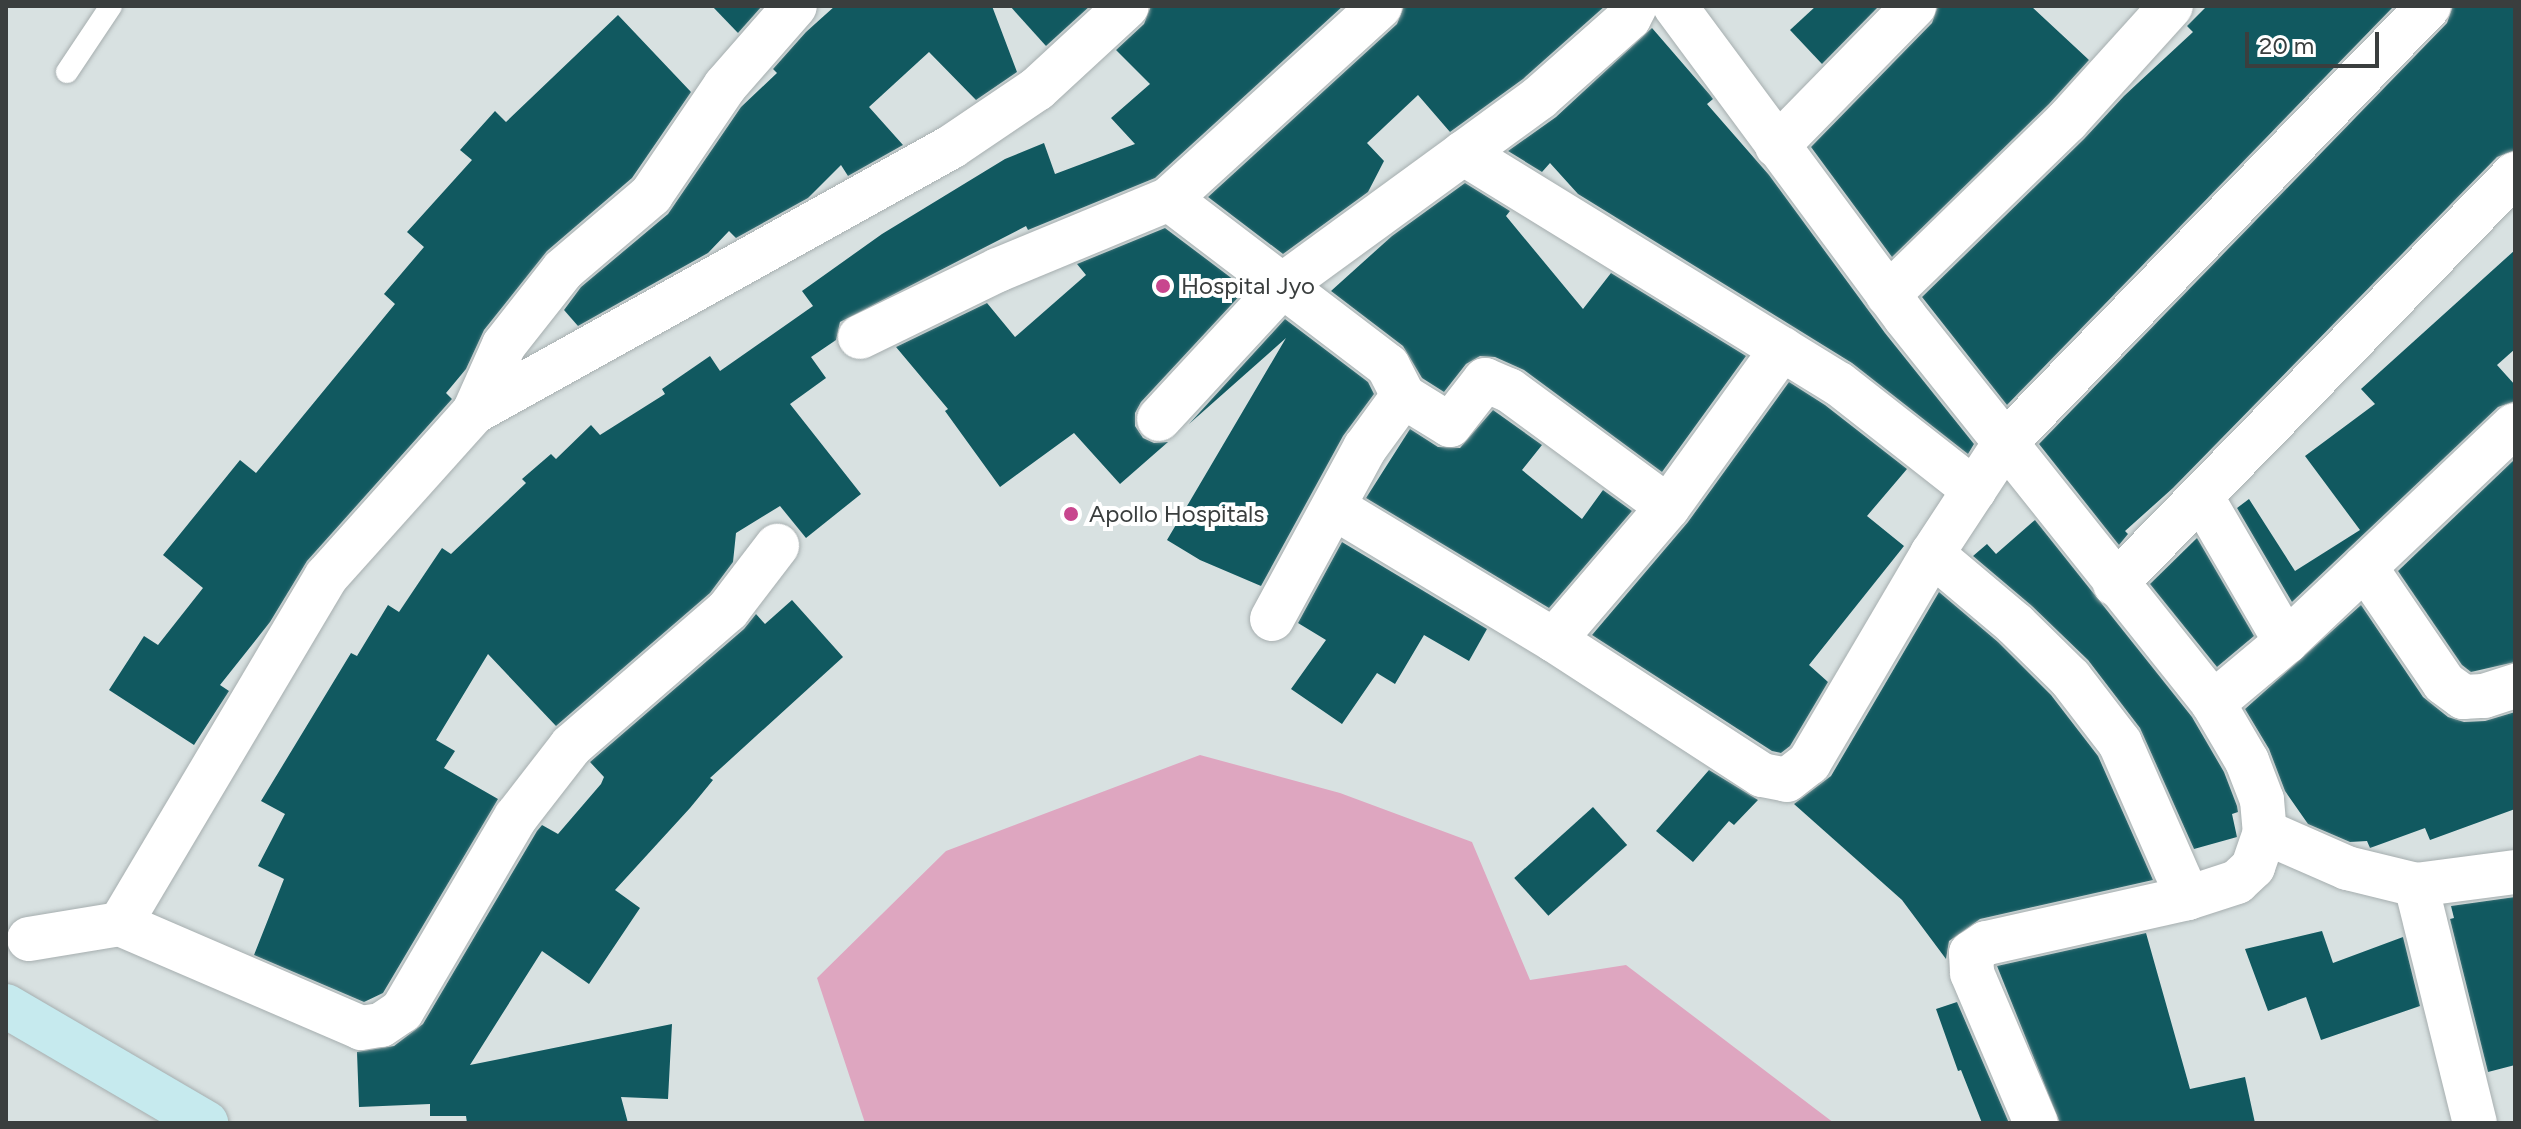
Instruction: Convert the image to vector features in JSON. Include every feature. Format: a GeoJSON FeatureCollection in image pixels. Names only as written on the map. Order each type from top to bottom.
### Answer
{"type":"FeatureCollection","features":[{"type":"Feature","properties":{"kind":"main road"},"geometry":{"type":"LineString","coordinates":[[6,1006],[206,1123]]}},
{"type":"Feature","properties":{"kind":"street"},"geometry":{"type":"LineString","coordinates":[[120,924],[326,577],[474,412],[504,345],[563,270],[651,195],[725,86],[795,6]]}},
{"type":"Feature","properties":{"kind":"street"},"geometry":{"type":"LineString","coordinates":[[474,412],[951,147],[1037,89],[1127,6]]}},
{"type":"Feature","properties":{"kind":"street"},"geometry":{"type":"LineString","coordinates":[[860,337],[998,270],[1169,199],[1380,6]]}},
{"type":"Feature","properties":{"kind":"street"},"geometry":{"type":"LineString","coordinates":[[1159,419],[1284,284],[1539,98],[1629,18],[1635,6]]}},
{"type":"Feature","properties":{"kind":"street"},"geometry":{"type":"LineString","coordinates":[[1675,6],[1888,295],[2115,584],[2213,703],[2247,761],[2262,800],[2265,832],[2253,867],[2237,882],[2188,898],[1986,943],[1971,953],[1972,973],[2036,1123]]}},
{"type":"Feature","properties":{"kind":"street"},"geometry":{"type":"LineString","coordinates":[[1777,146],[1914,6]]}},
{"type":"Feature","properties":{"kind":"street"},"geometry":{"type":"LineString","coordinates":[[1888,295],[2067,121],[2171,6]]}},
{"type":"Feature","properties":{"kind":"street"},"geometry":{"type":"LineString","coordinates":[[1335,508],[1554,640],[1762,775],[1787,780],[1809,763],[1932,554],[2005,443],[2429,6]]}},
{"type":"Feature","properties":{"kind":"street"},"geometry":{"type":"LineString","coordinates":[[1463,153],[1839,384],[1974,490]]}},
{"type":"Feature","properties":{"kind":"street"},"geometry":{"type":"LineString","coordinates":[[2115,584],[2515,174]]}},
{"type":"Feature","properties":{"kind":"street"},"geometry":{"type":"LineString","coordinates":[[1169,199],[1388,366],[1403,396],[1450,425],[1485,380],[1509,390],[1668,507]]}},
{"type":"Feature","properties":{"kind":"street"},"geometry":{"type":"LineString","coordinates":[[1554,640],[1668,507],[1782,349]]}},
{"type":"Feature","properties":{"kind":"street"},"geometry":{"type":"LineString","coordinates":[[1272,619],[1365,448],[1403,396]]}},
{"type":"Feature","properties":{"kind":"street"},"geometry":{"type":"LineString","coordinates":[[2213,703],[2286,642],[2515,425]]}},
{"type":"Feature","properties":{"kind":"street"},"geometry":{"type":"LineString","coordinates":[[2201,496],[2286,642]]}},
{"type":"Feature","properties":{"kind":"street"},"geometry":{"type":"LineString","coordinates":[[17,941],[120,924],[361,1028],[381,1025],[402,1011],[516,817],[571,746],[728,610],[777,546]]}},
{"type":"Feature","properties":{"kind":"street"},"geometry":{"type":"LineString","coordinates":[[1932,554],[2015,624],[2070,678],[2120,743],[2188,898]]}},
{"type":"Feature","properties":{"kind":"street"},"geometry":{"type":"LineString","coordinates":[[2365,567],[2444,683],[2463,697],[2484,696],[2515,686]]}},
{"type":"Feature","properties":{"kind":"street"},"geometry":{"type":"LineString","coordinates":[[2265,832],[2347,868],[2416,885],[2515,872]]}},
{"type":"Feature","properties":{"kind":"street"},"geometry":{"type":"LineString","coordinates":[[2416,885],[2475,1123]]}},
{"type":"Feature","properties":{"kind":"lane"},"geometry":{"type":"LineString","coordinates":[[67,72],[111,6]]}},
{"type":"Feature","properties":{"kind":"shaded area"},"geometry":{"type":"Polygon","coordinates":[[[1200,755],[1340,793],[1472,842],[1530,980],[1626,965],[1834,1123],[865,1123],[817,978],[946,851],[1200,755]]]}},
{"type":"Feature","properties":{"kind":"building"},"geometry":{"type":"Polygon","coordinates":[[[712,6],[762,6],[738,33],[712,6]]]}},
{"type":"Feature","properties":{"kind":"building"},"geometry":{"type":"Polygon","coordinates":[[[835,6],[992,6],[1017,72],[976,100],[929,52],[869,107],[903,145],[848,176],[841,165],[808,198],[736,238],[729,231],[708,253],[578,326],[564,310],[581,287],[668,214],[741,107],[777,73],[773,69],[806,32],[835,6]]]}},
{"type":"Feature","properties":{"kind":"building"},"geometry":{"type":"Polygon","coordinates":[[[1010,6],[1090,6],[1046,46],[1010,6]]]}},
{"type":"Feature","properties":{"kind":"building"},"geometry":{"type":"Polygon","coordinates":[[[1151,6],[1343,6],[1155,178],[1028,230],[1026,226],[840,322],[836,340],[811,357],[826,378],[790,404],[861,494],[806,538],[780,506],[736,533],[733,562],[710,593],[556,726],[488,654],[436,740],[455,751],[444,768],[498,799],[383,993],[364,1002],[254,955],[284,879],[258,866],[285,814],[261,801],[351,653],[357,656],[388,605],[399,612],[442,548],[451,554],[526,483],[522,479],[551,454],[556,459],[591,425],[600,435],[665,394],[662,389],[710,356],[720,371],[813,306],[802,291],[882,234],[1005,159],[1044,143],[1055,174],[1135,144],[1111,118],[1150,84],[1116,50],[1144,24],[1151,6]]]}},
{"type":"Feature","properties":{"kind":"building"},"geometry":{"type":"Polygon","coordinates":[[[1404,6],[1605,6],[1523,79],[1450,132],[1418,95],[1367,143],[1384,161],[1368,192],[1283,254],[1208,197],[1397,24],[1404,6]]]}},
{"type":"Feature","properties":{"kind":"building"},"geometry":{"type":"Polygon","coordinates":[[[1816,6],[1879,6],[1822,64],[1790,30],[1816,6]]]}},
{"type":"Feature","properties":{"kind":"building"},"geometry":{"type":"Polygon","coordinates":[[[1938,6],[2031,6],[2089,60],[2049,104],[1892,257],[1811,147],[1932,23],[1938,6]]]}},
{"type":"Feature","properties":{"kind":"building"},"geometry":{"type":"Polygon","coordinates":[[[2207,6],[2394,6],[2007,405],[1922,297],[2124,96],[2193,32],[2187,26],[2207,6]]]}},
{"type":"Feature","properties":{"kind":"building"},"geometry":{"type":"Polygon","coordinates":[[[2453,6],[2515,6],[2515,150],[2497,157],[2173,488],[2125,531],[2128,534],[2119,545],[2039,444],[2447,23],[2453,6]]]}},
{"type":"Feature","properties":{"kind":"building"},"geometry":{"type":"Polygon","coordinates":[[[618,15],[691,92],[632,178],[547,251],[484,330],[466,369],[446,393],[452,399],[307,561],[270,622],[220,685],[229,691],[194,745],[109,690],[144,636],[158,645],[203,588],[163,555],[240,460],[256,473],[395,304],[384,294],[424,247],[407,232],[472,160],[460,150],[495,111],[506,122],[618,15]]]}},
{"type":"Feature","properties":{"kind":"building"},"geometry":{"type":"Polygon","coordinates":[[[1652,28],[1710,95],[1713,99],[1707,104],[1769,175],[1885,333],[1974,444],[1968,454],[1852,363],[1578,194],[1550,163],[1542,172],[1508,151],[1556,117],[1652,28]]]}},
{"type":"Feature","properties":{"kind":"building"},"geometry":{"type":"Polygon","coordinates":[[[1465,183],[1510,211],[1506,216],[1583,309],[1611,273],[1746,356],[1662,472],[1524,370],[1495,357],[1480,356],[1466,364],[1444,392],[1422,378],[1403,346],[1331,291],[1392,236],[1465,183]]]}},
{"type":"Feature","properties":{"kind":"building"},"geometry":{"type":"Polygon","coordinates":[[[1165,228],[1246,289],[1141,402],[1135,413],[1135,426],[1143,438],[1154,443],[1168,442],[1120,484],[1074,433],[1000,487],[945,411],[948,409],[896,347],[987,303],[1015,337],[1086,275],[1077,264],[1165,228]]]}},
{"type":"Feature","properties":{"kind":"building"},"geometry":{"type":"Polygon","coordinates":[[[2515,250],[2515,349],[2497,365],[2515,385],[2515,401],[2498,407],[2292,602],[2237,508],[2249,499],[2295,571],[2360,530],[2305,456],[2375,404],[2361,389],[2515,250]]]}},
{"type":"Feature","properties":{"kind":"building"},"geometry":{"type":"Polygon","coordinates":[[[1285,319],[1368,382],[1374,394],[1343,436],[1261,586],[1200,560],[1167,540],[1286,338],[1189,424],[1285,319]]]}},
{"type":"Feature","properties":{"kind":"building"},"geometry":{"type":"Polygon","coordinates":[[[1789,382],[1825,405],[1907,469],[1867,516],[1904,546],[1809,665],[1828,682],[1790,746],[1781,753],[1772,751],[1592,635],[1688,522],[1789,382]]]}},
{"type":"Feature","properties":{"kind":"building"},"geometry":{"type":"Polygon","coordinates":[[[1493,410],[1542,445],[1522,470],[1582,519],[1603,490],[1632,511],[1549,608],[1366,498],[1410,429],[1438,447],[1460,448],[1493,410]]]}},
{"type":"Feature","properties":{"kind":"building"},"geometry":{"type":"Polygon","coordinates":[[[2515,459],[2515,662],[2471,672],[2462,665],[2398,571],[2515,459]]]}},
{"type":"Feature","properties":{"kind":"building"},"geometry":{"type":"Polygon","coordinates":[[[2035,520],[2192,717],[2224,772],[2237,806],[2238,812],[2232,814],[2237,837],[2194,849],[2140,728],[2088,660],[2032,606],[1973,556],[1987,544],[1996,554],[2035,520]]]}},
{"type":"Feature","properties":{"kind":"building"},"geometry":{"type":"Polygon","coordinates":[[[2197,538],[2254,636],[2217,667],[2150,584],[2197,538]]]}},
{"type":"Feature","properties":{"kind":"building"},"geometry":{"type":"Polygon","coordinates":[[[1342,542],[1487,629],[1469,661],[1424,635],[1395,684],[1377,673],[1342,724],[1291,689],[1326,640],[1298,623],[1342,542]]]}},
{"type":"Feature","properties":{"kind":"building"},"geometry":{"type":"Polygon","coordinates":[[[1939,592],[1998,642],[2051,695],[2098,756],[2153,880],[1980,919],[1949,941],[1946,959],[1902,900],[1794,804],[1831,776],[1939,592]]]}},
{"type":"Feature","properties":{"kind":"building"},"geometry":{"type":"Polygon","coordinates":[[[792,600],[843,657],[710,778],[713,780],[690,808],[615,890],[640,908],[589,984],[542,951],[470,1065],[672,1024],[668,1099],[621,1097],[628,1123],[467,1123],[466,1116],[430,1116],[430,1104],[359,1107],[357,1052],[394,1046],[423,1024],[537,831],[542,825],[558,834],[601,784],[604,777],[590,762],[744,629],[756,614],[765,624],[792,600]]]}},
{"type":"Feature","properties":{"kind":"building"},"geometry":{"type":"Polygon","coordinates":[[[2361,605],[2423,697],[2448,717],[2464,722],[2485,721],[2515,712],[2515,809],[2430,840],[2425,828],[2370,848],[2367,841],[2350,842],[2308,824],[2285,791],[2269,749],[2245,709],[2361,605]]]}},
{"type":"Feature","properties":{"kind":"building"},"geometry":{"type":"Polygon","coordinates":[[[1709,770],[1758,800],[1734,825],[1729,821],[1693,862],[1656,831],[1709,770]]]}},
{"type":"Feature","properties":{"kind":"building"},"geometry":{"type":"Polygon","coordinates":[[[1593,807],[1627,845],[1548,916],[1514,878],[1593,807]]]}},
{"type":"Feature","properties":{"kind":"building"},"geometry":{"type":"Polygon","coordinates":[[[2515,897],[2515,1065],[2488,1072],[2450,919],[2454,918],[2451,906],[2515,897]]]}},
{"type":"Feature","properties":{"kind":"building"},"geometry":{"type":"Polygon","coordinates":[[[2322,931],[2333,963],[2403,937],[2420,1006],[2321,1040],[2306,997],[2268,1011],[2245,949],[2322,931]]]}},
{"type":"Feature","properties":{"kind":"building"},"geometry":{"type":"Polygon","coordinates":[[[2146,933],[2190,1089],[2245,1077],[2255,1123],[2060,1123],[1997,966],[2146,933]]]}},
{"type":"Feature","properties":{"kind":"building"},"geometry":{"type":"Polygon","coordinates":[[[1957,1002],[2009,1123],[1982,1123],[1961,1070],[1958,1071],[1936,1009],[1957,1002]]]}},
{"type":"Feature","properties":{"kind":"place","name":"Hospital Jyo"},"geometry":{"type":"Point","coordinates":[1163,286]}},
{"type":"Feature","properties":{"kind":"place","name":"Apollo Hospitals"},"geometry":{"type":"Point","coordinates":[1071,514]}}]}
